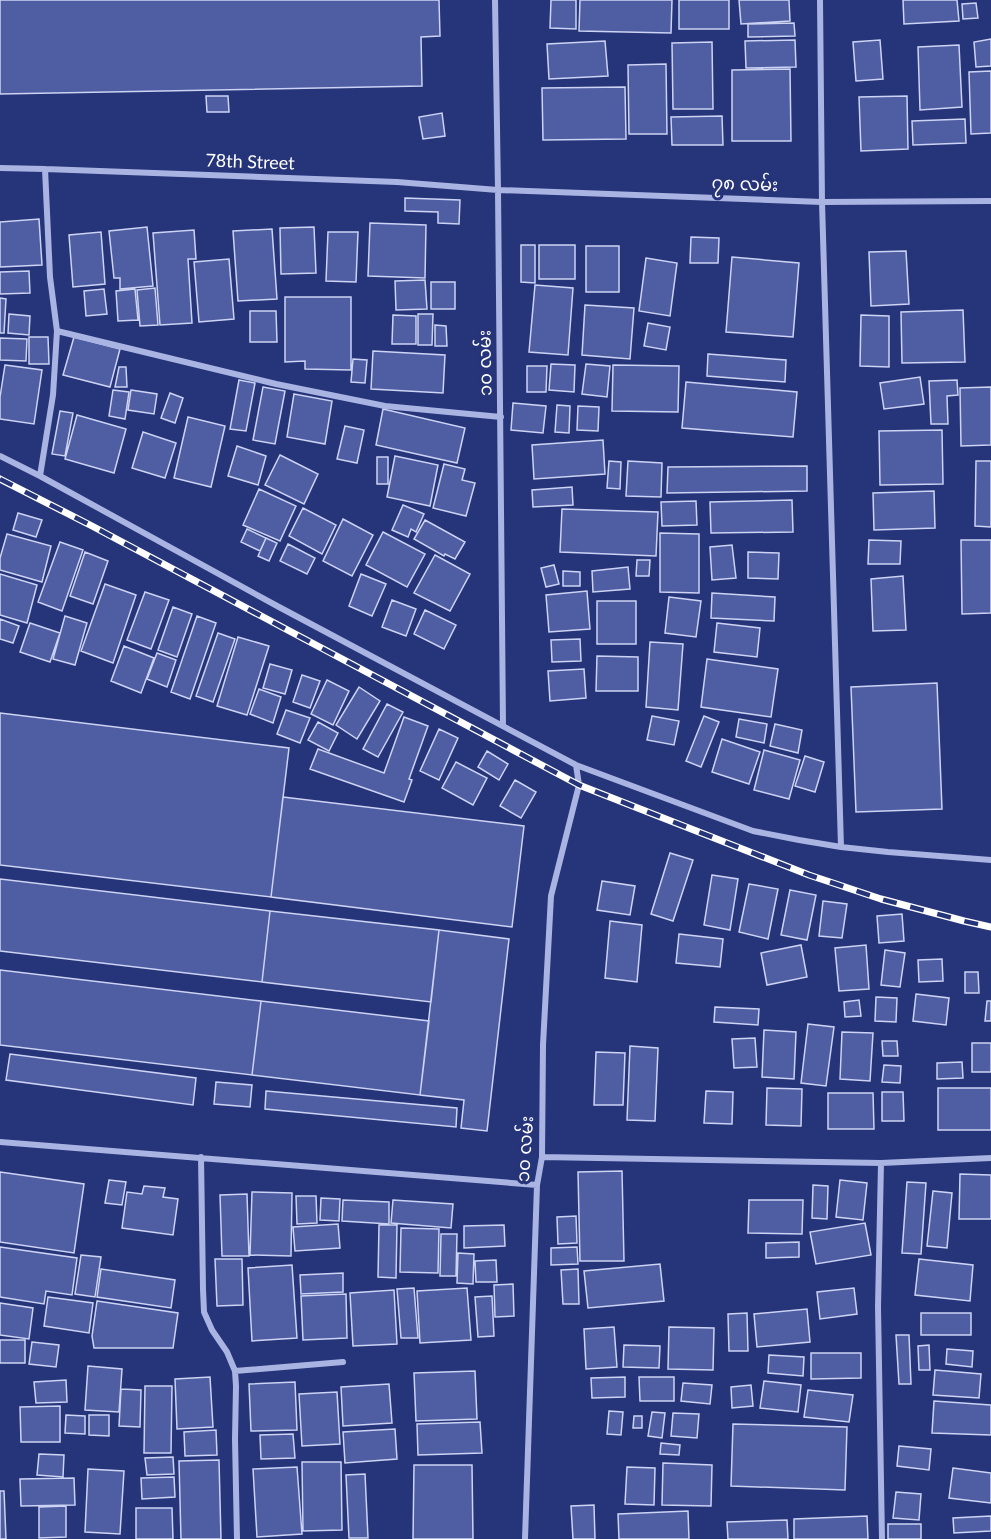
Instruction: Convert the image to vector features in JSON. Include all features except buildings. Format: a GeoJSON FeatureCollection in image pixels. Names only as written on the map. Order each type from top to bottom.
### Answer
{"type":"FeatureCollection","features":[{"type":"Feature","properties":{"kind":"street","name":"၁၀ လမ်း"},"geometry":{"type":"LineString","coordinates":[[495,0],[503,725]]}},
{"type":"Feature","properties":{"kind":"street"},"geometry":{"type":"LineString","coordinates":[[820,0],[822,202],[841,847]]}},
{"type":"Feature","properties":{"kind":"street","name":"78th Street"},"geometry":{"type":"LineString","coordinates":[[0,168],[398,182],[498,190]]}},
{"type":"Feature","properties":{"kind":"street"},"geometry":{"type":"LineString","coordinates":[[40,476],[52,395],[57,331],[50,277],[45,169]]}},
{"type":"Feature","properties":{"kind":"street","name":"၇၈ လမ်း"},"geometry":{"type":"LineString","coordinates":[[498,190],[822,202],[991,201]]}},
{"type":"Feature","properties":{"kind":"street"},"geometry":{"type":"LineString","coordinates":[[57,331],[276,384],[385,406],[501,417]]}},
{"type":"Feature","properties":{"kind":"street"},"geometry":{"type":"LineString","coordinates":[[0,456],[576,765],[753,831],[841,847],[991,860]]}},
{"type":"Feature","properties":{"kind":"street","name":"၁၀ လမ်း"},"geometry":{"type":"LineString","coordinates":[[525,1539],[537,1185],[542,1157],[543,1045],[551,896],[579,784],[576,765]]}},
{"type":"Feature","properties":{"kind":"street"},"geometry":{"type":"LineString","coordinates":[[0,1142],[537,1185]]}},
{"type":"Feature","properties":{"kind":"street"},"geometry":{"type":"LineString","coordinates":[[201,1157],[204,1312],[235,1371],[237,1539]]}},
{"type":"Feature","properties":{"kind":"street"},"geometry":{"type":"LineString","coordinates":[[542,1157],[881,1163],[991,1158]]}},
{"type":"Feature","properties":{"kind":"street"},"geometry":{"type":"LineString","coordinates":[[881,1163],[878,1306],[882,1539]]}},
{"type":"Feature","properties":{"kind":"street"},"geometry":{"type":"LineString","coordinates":[[235,1371],[343,1362]]}},
{"type":"Feature","properties":{"kind":"railway"},"geometry":{"type":"LineString","coordinates":[[0,479],[579,785],[809,875],[881,899],[991,927]]}}]}
